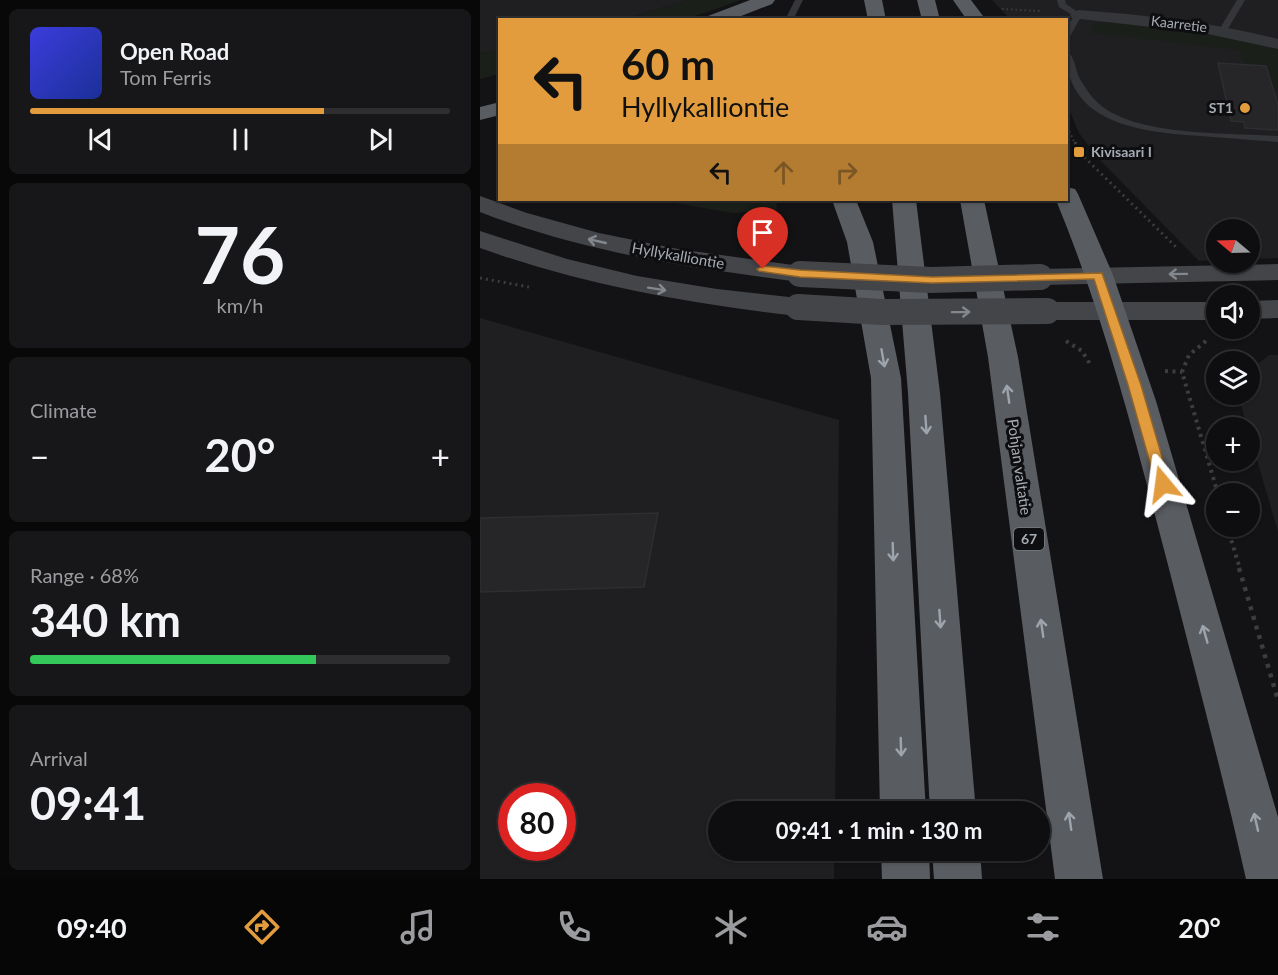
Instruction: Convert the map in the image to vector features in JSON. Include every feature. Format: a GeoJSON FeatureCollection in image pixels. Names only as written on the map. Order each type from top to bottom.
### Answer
{"type":"FeatureCollection","features":[{"type":"Feature","properties":{"kind":"highway"},"geometry":{"type":"LineString","coordinates":[[719,18],[766,0]]}},
{"type":"Feature","properties":{"kind":"highway"},"geometry":{"type":"LineString","coordinates":[[873,0],[877,18]]}},
{"type":"Feature","properties":{"kind":"highway"},"geometry":{"type":"LineString","coordinates":[[926,0],[930,18]]}},
{"type":"Feature","properties":{"kind":"highway"},"geometry":{"type":"LineString","coordinates":[[962,0],[976,18]]}},
{"type":"Feature","properties":{"kind":"highway"},"geometry":{"type":"LineString","coordinates":[[480,114],[498,109]]}},
{"type":"Feature","properties":{"kind":"highway"},"geometry":{"type":"LineString","coordinates":[[1068,198],[1084,234],[1135,385],[1246,780],[1270,879]]}},
{"type":"Feature","properties":{"kind":"highway"},"geometry":{"type":"LineString","coordinates":[[844,201],[860,242],[886,378],[903,801]]}},
{"type":"Feature","properties":{"kind":"highway"},"geometry":{"type":"LineString","coordinates":[[904,201],[924,393],[952,801]]}},
{"type":"Feature","properties":{"kind":"highway","name":"Pohjan valtatie"},"geometry":{"type":"LineString","coordinates":[[972,201],[1003,357],[1079,879]]}},
{"type":"Feature","properties":{"kind":"highway"},"geometry":{"type":"LineString","coordinates":[[905,861],[906,879]]}},
{"type":"Feature","properties":{"kind":"highway"},"geometry":{"type":"LineString","coordinates":[[957,861],[958,879]]}},
{"type":"Feature","properties":{"kind":"main road","name":"Hyllykalliontie"},"geometry":{"type":"LineString","coordinates":[[480,203],[566,234],[633,249],[726,265],[800,274],[932,280],[1278,272]]}},
{"type":"Feature","properties":{"kind":"main road"},"geometry":{"type":"LineString","coordinates":[[480,239],[573,270],[639,286],[723,300],[882,312],[1206,311]]}},
{"type":"Feature","properties":{"kind":"main road"},"geometry":{"type":"LineString","coordinates":[[1260,310],[1278,309]]}},
{"type":"Feature","properties":{"kind":"street","name":"Kaarretie"},"geometry":{"type":"LineString","coordinates":[[1078,15],[1147,20],[1223,30],[1278,44]]}},
{"type":"Feature","properties":{"kind":"lane"},"geometry":{"type":"LineString","coordinates":[[790,18],[799,0]]}},
{"type":"Feature","properties":{"kind":"lane"},"geometry":{"type":"LineString","coordinates":[[1061,0],[1062,5],[1078,15],[1068,32]]}},
{"type":"Feature","properties":{"kind":"lane"},"geometry":{"type":"LineString","coordinates":[[1223,30],[1241,0]]}},
{"type":"Feature","properties":{"kind":"lane"},"geometry":{"type":"LineString","coordinates":[[1068,61],[1071,72],[1093,105],[1119,122],[1150,130],[1278,139]]}},
{"type":"Feature","properties":{"kind":"path"},"geometry":{"type":"LineString","coordinates":[[1068,128],[1078,152],[1178,249]]}},
{"type":"Feature","properties":{"kind":"path"},"geometry":{"type":"LineString","coordinates":[[1063,338],[1082,351],[1092,367]]}},
{"type":"Feature","properties":{"kind":"path"},"geometry":{"type":"LineString","coordinates":[[1212,339],[1203,342],[1189,355],[1182,372],[1215,483]]}},
{"type":"Feature","properties":{"kind":"path"},"geometry":{"type":"LineString","coordinates":[[1230,537],[1278,700]]}},
{"type":"Feature","properties":{"kind":"shaded area"},"geometry":{"type":"Polygon","coordinates":[[[480,0],[689,0],[627,18],[498,18],[498,50],[480,53],[480,0]]]}},
{"type":"Feature","properties":{"kind":"shaded area"},"geometry":{"type":"Polygon","coordinates":[[[689,0],[741,0],[690,18],[627,18],[689,0]]]}},
{"type":"Feature","properties":{"kind":"shaded area"},"geometry":{"type":"Polygon","coordinates":[[[992,0],[1278,0],[1278,258],[1260,259],[1260,219],[1206,219],[1206,261],[1199,261],[1098,158],[1079,133],[1068,107],[1068,18],[1009,18],[992,0]]]}},
{"type":"Feature","properties":{"kind":"shaded area"},"geometry":{"type":"Polygon","coordinates":[[[1111,22],[1187,28],[1278,48],[1278,90],[1273,90],[1266,67],[1248,65],[1242,59],[1240,50],[1091,33],[1094,24],[1111,22]]]}},
{"type":"Feature","properties":{"kind":"shaded area"},"geometry":{"type":"Polygon","coordinates":[[[498,50],[498,74],[480,79],[480,53],[498,50]]]}},
{"type":"Feature","properties":{"kind":"shaded area"},"geometry":{"type":"Polygon","coordinates":[[[664,201],[776,201],[777,210],[733,213],[664,201]]]}},
{"type":"Feature","properties":{"kind":"shaded area"},"geometry":{"type":"Polygon","coordinates":[[[480,318],[839,420],[835,801],[708,801],[708,861],[834,861],[834,879],[480,879],[480,318]]]}},
{"type":"Feature","properties":{"kind":"shaded area"},"geometry":{"type":"Polygon","coordinates":[[[1269,355],[1278,355],[1278,532],[1260,470],[1260,417],[1244,417],[1241,405],[1260,405],[1260,362],[1269,355]]]}},
{"type":"Feature","properties":{"kind":"building"},"geometry":{"type":"Polygon","coordinates":[[[1218,63],[1266,66],[1278,105],[1278,130],[1245,128],[1244,122],[1231,121],[1218,63]]]}},
{"type":"Feature","properties":{"kind":"building"},"geometry":{"type":"Polygon","coordinates":[[[658,513],[644,587],[480,592],[480,518],[658,513]]]}},
{"type":"Feature","properties":{"kind":"place","name":"ST1"},"geometry":{"type":"Point","coordinates":[1245,108]}},
{"type":"Feature","properties":{"kind":"place","name":"Kivisaari I"},"geometry":{"type":"Point","coordinates":[1079,152]}},
{"type":"Feature","properties":{"kind":"route"},"geometry":{"type":"LineString","coordinates":[[763,269],[800,274],[932,280],[1098,275],[1135,385],[1163,484]]}}]}
